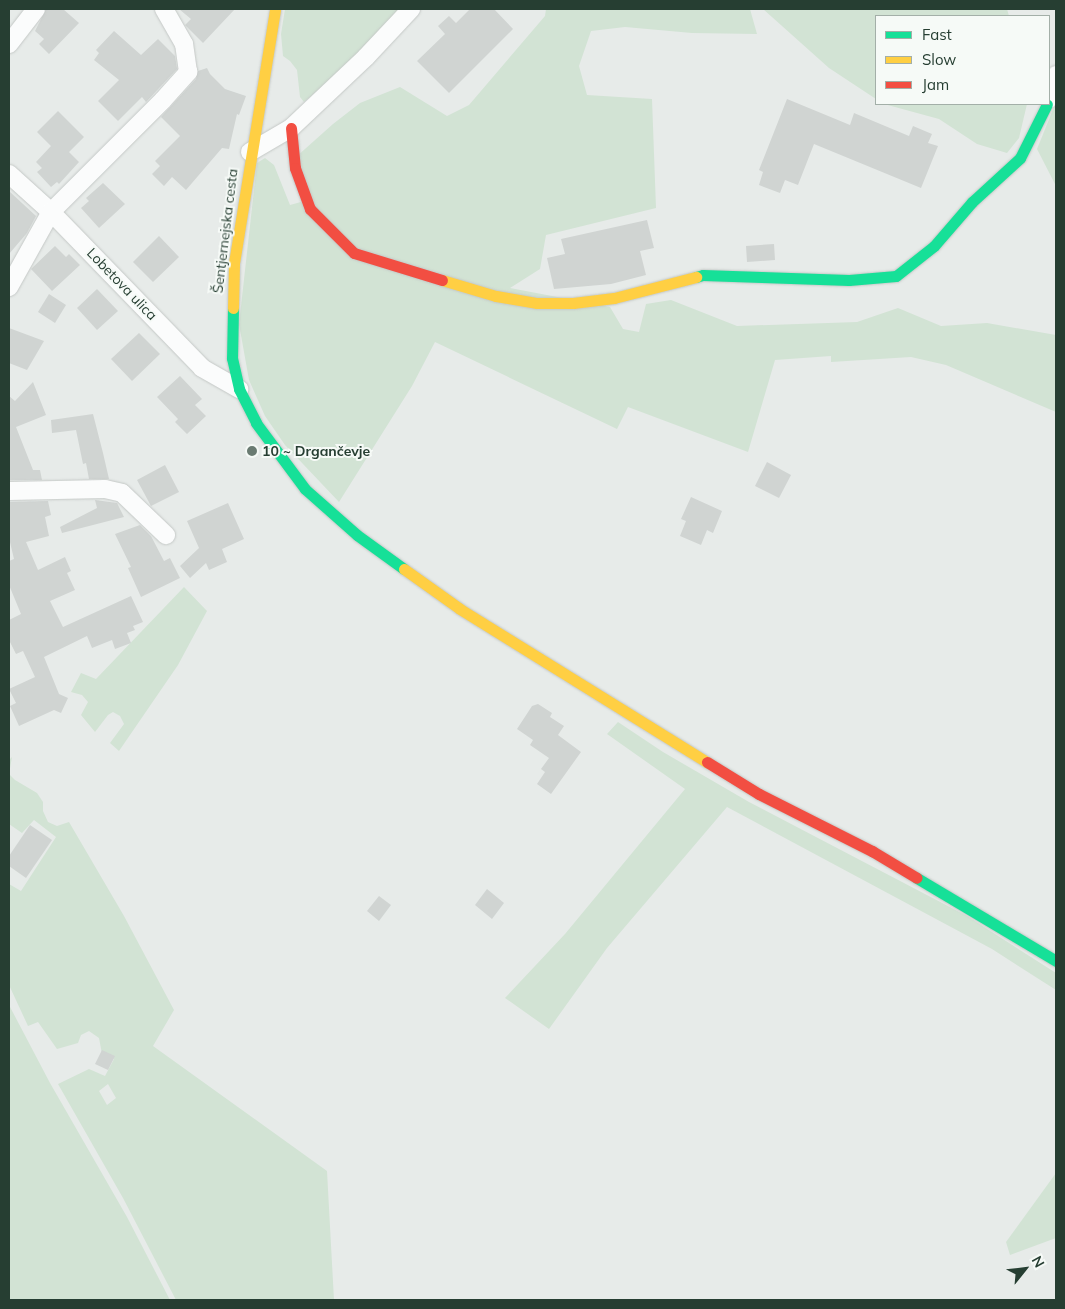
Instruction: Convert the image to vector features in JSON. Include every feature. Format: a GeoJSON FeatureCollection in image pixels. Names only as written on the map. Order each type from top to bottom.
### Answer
{"type":"FeatureCollection","features":[{"type":"Feature","properties":{"kind":"main road","name":"Šentjernejska cesta"},"geometry":{"type":"LineString","coordinates":[[275,9],[250,152],[234,263],[232,358],[239,389],[259,429],[290,471],[305,489],[357,535],[460,609],[759,794],[872,851],[1056,961]]}},
{"type":"Feature","properties":{"kind":"main road"},"geometry":{"type":"LineString","coordinates":[[291,128],[295,168],[310,210],[354,253],[496,296],[536,303],[573,303],[614,298],[703,275],[849,280],[896,276],[934,246],[972,202],[1020,158],[1046,105]]}},
{"type":"Feature","properties":{"kind":"street"},"geometry":{"type":"LineString","coordinates":[[9,44],[36,9]]}},
{"type":"Feature","properties":{"kind":"street"},"geometry":{"type":"LineString","coordinates":[[9,287],[51,212],[163,100],[188,72],[184,44],[164,9]]}},
{"type":"Feature","properties":{"kind":"street"},"geometry":{"type":"LineString","coordinates":[[250,152],[291,128],[366,57],[411,9]]}},
{"type":"Feature","properties":{"kind":"street"},"geometry":{"type":"LineString","coordinates":[[1050,96],[1056,75]]}},
{"type":"Feature","properties":{"kind":"street","name":"Lobetova ulica"},"geometry":{"type":"LineString","coordinates":[[9,174],[51,212],[202,368],[239,389]]}},
{"type":"Feature","properties":{"kind":"street"},"geometry":{"type":"LineString","coordinates":[[9,491],[105,489],[122,492],[166,535]]}},
{"type":"Feature","properties":{"kind":"green space"},"geometry":{"type":"Polygon","coordinates":[[[285,9],[404,9],[352,62],[304,102],[300,97],[297,70],[283,56],[281,34],[285,9]]]}},
{"type":"Feature","properties":{"kind":"green space"},"geometry":{"type":"Polygon","coordinates":[[[546,9],[750,9],[757,34],[692,33],[625,27],[591,31],[579,66],[587,95],[652,99],[656,208],[546,235],[540,269],[510,288],[610,307],[623,329],[639,332],[646,304],[671,300],[737,326],[857,322],[898,308],[941,326],[987,323],[1056,335],[1056,412],[946,365],[911,357],[831,362],[831,356],[775,360],[748,452],[628,407],[617,429],[435,342],[412,386],[339,502],[285,445],[265,416],[249,380],[239,324],[257,163],[265,158],[274,165],[290,205],[308,200],[296,157],[333,124],[360,103],[400,87],[447,116],[469,105],[545,16],[546,9]]]}},
{"type":"Feature","properties":{"kind":"green space"},"geometry":{"type":"Polygon","coordinates":[[[763,9],[1007,9],[1009,15],[875,15],[875,98],[829,68],[763,9]]]}},
{"type":"Feature","properties":{"kind":"green space"},"geometry":{"type":"Polygon","coordinates":[[[1056,102],[1056,186],[1037,149],[1056,102]]]}},
{"type":"Feature","properties":{"kind":"green space"},"geometry":{"type":"Polygon","coordinates":[[[888,105],[1027,105],[1019,138],[1007,153],[977,144],[939,119],[888,105]]]}},
{"type":"Feature","properties":{"kind":"green space"},"geometry":{"type":"Polygon","coordinates":[[[184,587],[207,611],[178,665],[119,751],[110,743],[124,724],[120,716],[113,712],[108,715],[95,732],[81,715],[88,702],[82,695],[71,692],[81,673],[96,679],[184,587]]]}},
{"type":"Feature","properties":{"kind":"green space"},"geometry":{"type":"Polygon","coordinates":[[[618,722],[663,752],[749,802],[967,916],[1056,973],[1056,990],[992,949],[727,807],[607,948],[549,1029],[505,998],[565,934],[685,789],[607,734],[618,722]]]}},
{"type":"Feature","properties":{"kind":"green space"},"geometry":{"type":"Polygon","coordinates":[[[12,757],[9,774],[9,760],[12,757]]]}},
{"type":"Feature","properties":{"kind":"green space"},"geometry":{"type":"Polygon","coordinates":[[[9,774],[15,780],[37,793],[43,802],[43,811],[48,822],[57,826],[69,822],[124,916],[174,1010],[153,1046],[327,1171],[334,1300],[176,1300],[123,1198],[58,1084],[89,1069],[105,1076],[114,1059],[102,1054],[99,1038],[89,1031],[81,1035],[78,1043],[57,1049],[38,1022],[28,1026],[9,985],[9,884],[21,891],[56,837],[34,820],[22,833],[9,824],[9,774]],[[108,1084],[99,1091],[107,1105],[116,1098],[108,1084]]]}},
{"type":"Feature","properties":{"kind":"green space"},"geometry":{"type":"Polygon","coordinates":[[[9,1005],[50,1083],[127,1217],[170,1300],[9,1300],[9,1005]]]}},
{"type":"Feature","properties":{"kind":"green space"},"geometry":{"type":"Polygon","coordinates":[[[1056,1173],[1056,1238],[1010,1255],[1006,1242],[1056,1173]]]}},
{"type":"Feature","properties":{"kind":"building"},"geometry":{"type":"Polygon","coordinates":[[[46,9],[63,9],[79,23],[49,54],[39,44],[44,39],[35,31],[46,9]]]}},
{"type":"Feature","properties":{"kind":"building"},"geometry":{"type":"Polygon","coordinates":[[[179,9],[235,9],[203,43],[185,25],[191,19],[179,9]]]}},
{"type":"Feature","properties":{"kind":"building"},"geometry":{"type":"Polygon","coordinates":[[[470,9],[494,9],[513,29],[449,93],[417,61],[445,34],[438,26],[449,16],[456,23],[470,9]]]}},
{"type":"Feature","properties":{"kind":"building"},"geometry":{"type":"Polygon","coordinates":[[[114,31],[141,55],[158,39],[175,56],[177,69],[146,102],[142,97],[118,121],[98,101],[119,80],[94,60],[99,53],[96,50],[114,31]]]}},
{"type":"Feature","properties":{"kind":"building"},"geometry":{"type":"Polygon","coordinates":[[[207,68],[210,74],[225,89],[246,96],[239,115],[237,114],[229,149],[222,148],[186,190],[172,177],[164,186],[152,174],[160,166],[155,161],[180,136],[161,117],[196,79],[198,71],[207,68]]]}},
{"type":"Feature","properties":{"kind":"building"},"geometry":{"type":"Polygon","coordinates":[[[787,99],[850,125],[854,113],[909,136],[913,126],[932,134],[928,143],[938,146],[921,188],[814,144],[798,185],[785,180],[780,193],[759,185],[763,172],[759,170],[787,99]]]}},
{"type":"Feature","properties":{"kind":"building"},"geometry":{"type":"Polygon","coordinates":[[[58,111],[84,137],[69,152],[79,162],[59,184],[57,182],[51,187],[37,172],[42,168],[36,162],[51,146],[37,132],[58,111]]]}},
{"type":"Feature","properties":{"kind":"building"},"geometry":{"type":"Polygon","coordinates":[[[103,183],[125,204],[99,228],[81,208],[89,201],[86,198],[103,183]]]}},
{"type":"Feature","properties":{"kind":"building"},"geometry":{"type":"Polygon","coordinates":[[[9,191],[36,216],[27,233],[9,254],[9,191]]]}},
{"type":"Feature","properties":{"kind":"building"},"geometry":{"type":"Polygon","coordinates":[[[647,220],[654,248],[640,251],[646,275],[611,284],[554,289],[547,258],[565,254],[561,239],[647,220]]]}},
{"type":"Feature","properties":{"kind":"building"},"geometry":{"type":"Polygon","coordinates":[[[159,236],[179,257],[153,282],[133,262],[159,236]]]}},
{"type":"Feature","properties":{"kind":"building"},"geometry":{"type":"Polygon","coordinates":[[[774,244],[775,260],[747,262],[746,246],[774,244]]]}},
{"type":"Feature","properties":{"kind":"building"},"geometry":{"type":"Polygon","coordinates":[[[55,246],[66,257],[69,254],[80,265],[52,291],[31,269],[55,246]]]}},
{"type":"Feature","properties":{"kind":"building"},"geometry":{"type":"Polygon","coordinates":[[[97,289],[118,311],[97,330],[77,308],[97,289]]]}},
{"type":"Feature","properties":{"kind":"building"},"geometry":{"type":"Polygon","coordinates":[[[49,294],[66,305],[55,323],[38,312],[49,294]]]}},
{"type":"Feature","properties":{"kind":"building"},"geometry":{"type":"Polygon","coordinates":[[[9,328],[44,341],[27,370],[9,363],[9,328]]]}},
{"type":"Feature","properties":{"kind":"building"},"geometry":{"type":"Polygon","coordinates":[[[139,333],[160,354],[132,381],[111,359],[139,333]]]}},
{"type":"Feature","properties":{"kind":"building"},"geometry":{"type":"Polygon","coordinates":[[[180,376],[202,399],[195,405],[206,416],[187,434],[175,422],[178,419],[157,397],[180,376]]]}},
{"type":"Feature","properties":{"kind":"building"},"geometry":{"type":"Polygon","coordinates":[[[33,382],[46,415],[16,427],[33,470],[40,470],[42,480],[9,480],[9,396],[15,401],[33,382]]]}},
{"type":"Feature","properties":{"kind":"building"},"geometry":{"type":"Polygon","coordinates":[[[93,414],[109,479],[89,479],[86,463],[83,464],[76,430],[52,433],[51,420],[93,414]]]}},
{"type":"Feature","properties":{"kind":"building"},"geometry":{"type":"Polygon","coordinates":[[[767,462],[791,475],[779,498],[755,486],[767,462]]]}},
{"type":"Feature","properties":{"kind":"building"},"geometry":{"type":"Polygon","coordinates":[[[165,465],[179,492],[151,506],[137,480],[165,465]]]}},
{"type":"Feature","properties":{"kind":"building"},"geometry":{"type":"Polygon","coordinates":[[[691,497],[722,511],[713,533],[707,530],[701,545],[680,536],[686,521],[681,519],[691,497]]]}},
{"type":"Feature","properties":{"kind":"building"},"geometry":{"type":"Polygon","coordinates":[[[95,500],[117,503],[124,517],[62,533],[60,527],[97,508],[95,500]]]}},
{"type":"Feature","properties":{"kind":"building"},"geometry":{"type":"Polygon","coordinates":[[[48,501],[51,515],[45,517],[49,536],[26,542],[38,570],[65,557],[71,571],[67,573],[75,590],[50,601],[63,627],[131,596],[143,622],[133,626],[135,630],[127,633],[131,643],[115,649],[112,640],[92,648],[87,636],[44,657],[59,694],[68,698],[61,713],[54,710],[19,726],[10,706],[16,703],[9,689],[35,677],[23,651],[16,654],[9,640],[9,620],[21,614],[9,585],[9,561],[14,559],[9,538],[9,502],[48,501]]]}},
{"type":"Feature","properties":{"kind":"building"},"geometry":{"type":"Polygon","coordinates":[[[228,503],[244,539],[222,549],[227,562],[209,570],[206,563],[190,578],[180,566],[199,548],[187,521],[228,503]]]}},
{"type":"Feature","properties":{"kind":"building"},"geometry":{"type":"Polygon","coordinates":[[[140,525],[151,536],[164,561],[170,558],[180,578],[141,597],[128,568],[131,567],[115,534],[140,525]]]}},
{"type":"Feature","properties":{"kind":"building"},"geometry":{"type":"Polygon","coordinates":[[[538,704],[552,713],[550,717],[564,726],[558,735],[581,752],[551,794],[537,784],[545,772],[541,769],[549,758],[530,745],[533,740],[517,729],[532,706],[538,704]]]}},
{"type":"Feature","properties":{"kind":"building"},"geometry":{"type":"Polygon","coordinates":[[[30,825],[52,840],[26,878],[9,866],[9,856],[30,825]]]}},
{"type":"Feature","properties":{"kind":"building"},"geometry":{"type":"Polygon","coordinates":[[[487,889],[504,903],[492,919],[475,905],[487,889]]]}},
{"type":"Feature","properties":{"kind":"building"},"geometry":{"type":"Polygon","coordinates":[[[379,896],[391,905],[379,921],[367,911],[379,896]]]}},
{"type":"Feature","properties":{"kind":"building"},"geometry":{"type":"Polygon","coordinates":[[[102,1050],[115,1056],[108,1070],[95,1064],[102,1050]]]}},
{"type":"Feature","properties":{"kind":"traffic: fast"},"geometry":{"type":"LineString","coordinates":[[696,277],[703,275],[849,280],[896,276],[934,246],[972,202],[1020,158],[1046,105]]}},
{"type":"Feature","properties":{"kind":"traffic: fast"},"geometry":{"type":"LineString","coordinates":[[233,308],[232,358],[239,389],[256,423],[305,489],[357,535],[404,569]]}},
{"type":"Feature","properties":{"kind":"traffic: fast"},"geometry":{"type":"LineString","coordinates":[[917,878],[1056,961]]}},
{"type":"Feature","properties":{"kind":"traffic: slow"},"geometry":{"type":"LineString","coordinates":[[233,308],[234,263],[275,9]]}},
{"type":"Feature","properties":{"kind":"traffic: slow"},"geometry":{"type":"LineString","coordinates":[[442,280],[496,296],[537,303],[573,303],[614,298],[696,277]]}},
{"type":"Feature","properties":{"kind":"traffic: slow"},"geometry":{"type":"LineString","coordinates":[[404,569],[460,609],[707,762]]}},
{"type":"Feature","properties":{"kind":"traffic: jam"},"geometry":{"type":"LineString","coordinates":[[291,128],[295,168],[310,209],[354,253],[442,280]]}},
{"type":"Feature","properties":{"kind":"traffic: jam"},"geometry":{"type":"LineString","coordinates":[[707,762],[759,794],[872,851],[917,878]]}},
{"type":"Feature","properties":{"kind":"place","name":"10 ~ Drgančevje"},"geometry":{"type":"Point","coordinates":[252,451]}}]}
